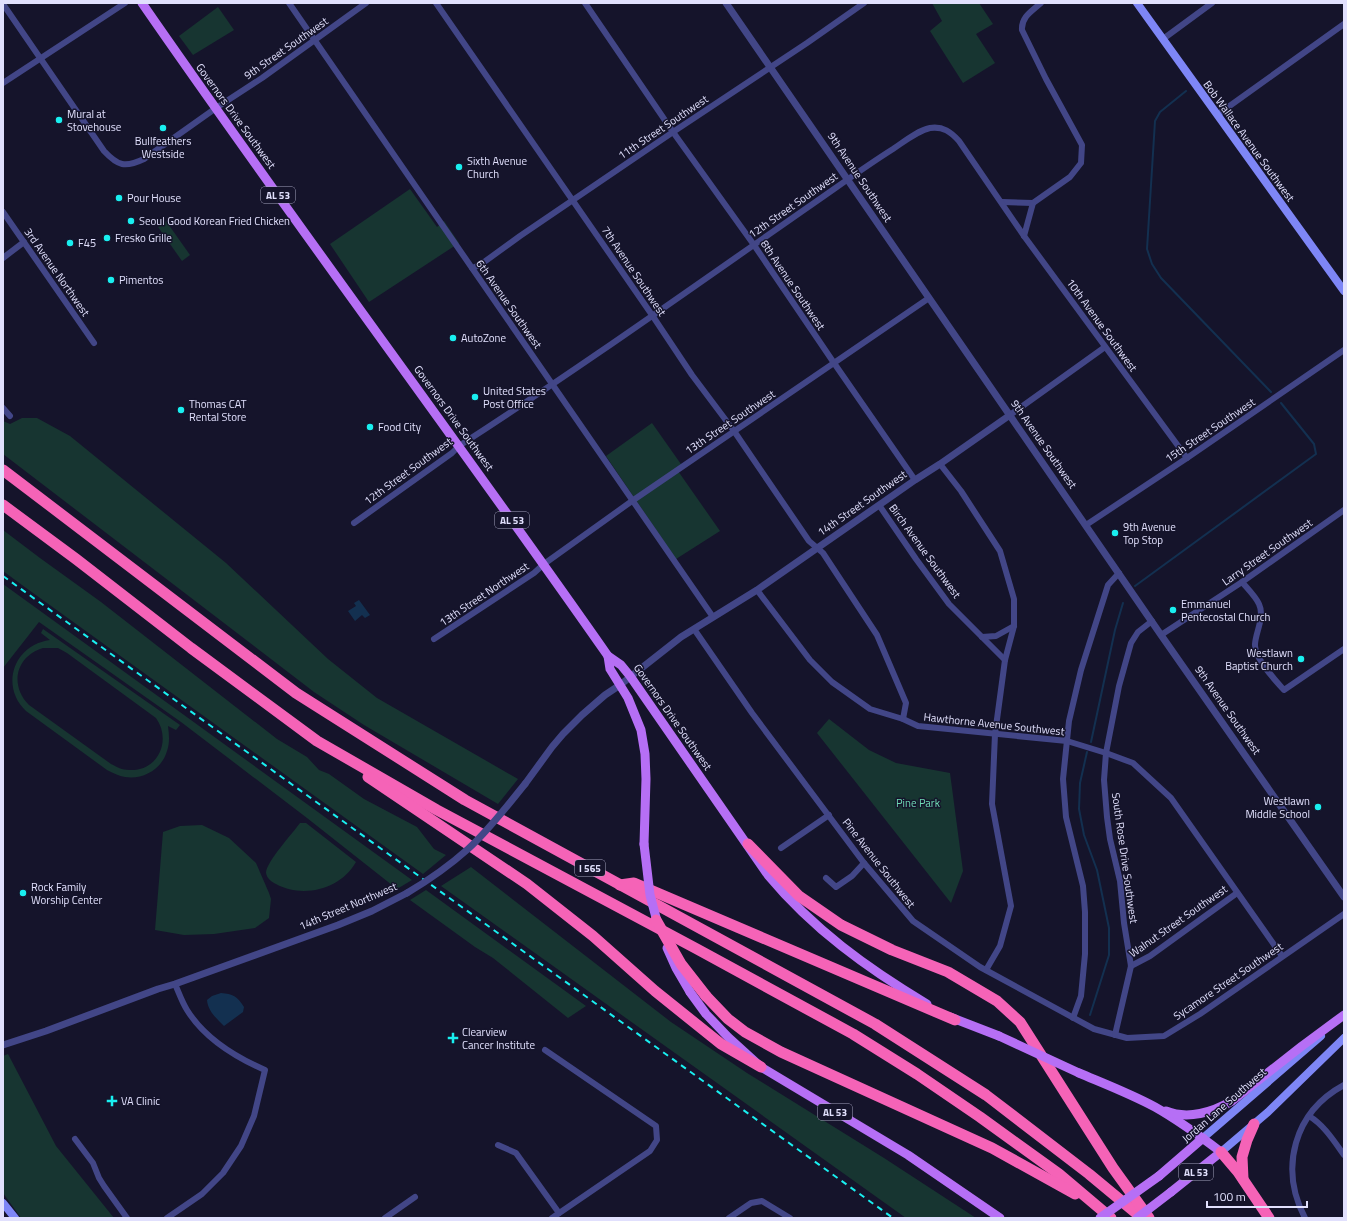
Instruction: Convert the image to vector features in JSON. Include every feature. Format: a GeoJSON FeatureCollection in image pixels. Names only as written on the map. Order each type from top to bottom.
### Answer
{"type":"FeatureCollection","features":[{"type":"Feature","properties":{"kind":"highway","name":"I 565"},"geometry":{"type":"LineString","coordinates":[[3,470],[296,693],[465,800],[874,1024],[979,1091],[1089,1174],[1142,1218]]}},
{"type":"Feature","properties":{"kind":"highway","name":"I 565"},"geometry":{"type":"LineString","coordinates":[[3,505],[191,648],[317,741],[437,810],[853,1034],[917,1074],[980,1117],[1059,1174],[1111,1218]]}},
{"type":"Feature","properties":{"kind":"highway"},"geometry":{"type":"LineString","coordinates":[[317,741],[389,793],[527,884],[593,936],[655,992],[721,1044],[761,1067]]}},
{"type":"Feature","properties":{"kind":"highway"},"geometry":{"type":"LineString","coordinates":[[748,844],[799,896],[841,925],[892,950],[948,972],[997,1001],[1020,1022],[1113,1168],[1149,1218]]}},
{"type":"Feature","properties":{"kind":"highway"},"geometry":{"type":"LineString","coordinates":[[620,885],[634,882],[955,1020]]}},
{"type":"Feature","properties":{"kind":"highway"},"geometry":{"type":"LineString","coordinates":[[656,920],[681,964],[706,996],[728,1019],[745,1032],[781,1052],[992,1148],[1098,1207]]}},
{"type":"Feature","properties":{"kind":"highway"},"geometry":{"type":"LineString","coordinates":[[1243,1180],[1242,1157],[1246,1140],[1254,1124]]}},
{"type":"Feature","properties":{"kind":"highway"},"geometry":{"type":"LineString","coordinates":[[1221,1152],[1243,1180],[1269,1218]]}},
{"type":"Feature","properties":{"kind":"main road","name":"Governors Drive Southwest"},"geometry":{"type":"LineString","coordinates":[[142,3],[544,564],[608,656],[621,665],[630,676],[748,844]]}},
{"type":"Feature","properties":{"kind":"main road","name":"Bob Wallace Avenue Southwest"},"geometry":{"type":"LineString","coordinates":[[1137,3],[1344,291]]}},
{"type":"Feature","properties":{"kind":"main road","name":"AL 53"},"geometry":{"type":"LineString","coordinates":[[608,656],[610,669],[628,698],[641,730],[645,754],[646,779],[644,844],[650,895],[656,920],[676,968],[690,992],[706,1014],[728,1037],[761,1067],[908,1155],[998,1217]]}},
{"type":"Feature","properties":{"kind":"main road","name":"AL 53"},"geometry":{"type":"LineString","coordinates":[[748,844],[768,875],[787,897],[827,935],[864,964],[955,1020],[999,1036],[1154,1107],[1203,1138],[1221,1152],[1137,1218]]}},
{"type":"Feature","properties":{"kind":"main road"},"geometry":{"type":"LineString","coordinates":[[1154,1107],[1172,1114],[1200,1114],[1221,1107],[1232,1101],[1344,1015]]}},
{"type":"Feature","properties":{"kind":"main road","name":"Jordan Lane Southwest"},"geometry":{"type":"LineString","coordinates":[[1100,1218],[1159,1176],[1344,1015]]}},
{"type":"Feature","properties":{"kind":"main road"},"geometry":{"type":"LineString","coordinates":[[1221,1152],[1254,1124],[1344,1038]]}},
{"type":"Feature","properties":{"kind":"main road"},"geometry":{"type":"LineString","coordinates":[[3,1203],[14,1218]]}},
{"type":"Feature","properties":{"kind":"street"},"geometry":{"type":"LineString","coordinates":[[3,83],[125,3]]}},
{"type":"Feature","properties":{"kind":"street","name":"6th Avenue Southwest"},"geometry":{"type":"LineString","coordinates":[[289,3],[713,617]]}},
{"type":"Feature","properties":{"kind":"street","name":"9th Street Southwest"},"geometry":{"type":"LineString","coordinates":[[41,58],[104,151],[112,160],[124,165],[134,164],[144,159],[216,108],[262,78],[366,3]]}},
{"type":"Feature","properties":{"kind":"street","name":"7th Avenue Southwest"},"geometry":{"type":"LineString","coordinates":[[436,3],[573,200],[692,376],[734,431],[809,541],[824,553],[877,635],[906,703],[903,719]]}},
{"type":"Feature","properties":{"kind":"street","name":"8th Avenue Southwest"},"geometry":{"type":"LineString","coordinates":[[584,3],[673,132],[754,245],[916,480]]}},
{"type":"Feature","properties":{"kind":"street","name":"9th Avenue Southwest"},"geometry":{"type":"LineString","coordinates":[[726,3],[1161,635],[1344,897]]}},
{"type":"Feature","properties":{"kind":"street","name":"11th Street Southwest"},"geometry":{"type":"LineString","coordinates":[[472,268],[480,265],[573,200],[864,3]]}},
{"type":"Feature","properties":{"kind":"street"},"geometry":{"type":"LineString","coordinates":[[1002,202],[1033,203],[1070,177],[1081,162],[1082,145],[1046,79],[1022,30],[1022,24],[1026,17],[1041,3]]}},
{"type":"Feature","properties":{"kind":"street"},"geometry":{"type":"LineString","coordinates":[[1163,39],[1212,3]]}},
{"type":"Feature","properties":{"kind":"street"},"geometry":{"type":"LineString","coordinates":[[3,4],[41,58]]}},
{"type":"Feature","properties":{"kind":"street"},"geometry":{"type":"LineString","coordinates":[[1217,115],[1344,24]]}},
{"type":"Feature","properties":{"kind":"street","name":"12th Street Southwest"},"geometry":{"type":"LineString","coordinates":[[354,523],[452,453],[459,446],[553,385],[916,134],[930,128],[943,128],[952,132],[1002,202]]}},
{"type":"Feature","properties":{"kind":"street","name":"10th Avenue Southwest"},"geometry":{"type":"LineString","coordinates":[[1002,202],[1024,236],[1187,458]]}},
{"type":"Feature","properties":{"kind":"street"},"geometry":{"type":"LineString","coordinates":[[1024,236],[1033,203]]}},
{"type":"Feature","properties":{"kind":"street","name":"3rd Avenue Northwest"},"geometry":{"type":"LineString","coordinates":[[3,212],[94,343]]}},
{"type":"Feature","properties":{"kind":"street"},"geometry":{"type":"LineString","coordinates":[[3,258],[24,242]]}},
{"type":"Feature","properties":{"kind":"street","name":"13th Street Southwest"},"geometry":{"type":"LineString","coordinates":[[544,564],[632,501],[929,298]]}},
{"type":"Feature","properties":{"kind":"street","name":"14th Street Southwest"},"geometry":{"type":"LineString","coordinates":[[630,676],[681,637],[756,590],[940,464],[1105,347]]}},
{"type":"Feature","properties":{"kind":"street","name":"15th Street Southwest"},"geometry":{"type":"LineString","coordinates":[[1086,525],[1187,458],[1344,350]]}},
{"type":"Feature","properties":{"kind":"street"},"geometry":{"type":"LineString","coordinates":[[3,408],[10,416]]}},
{"type":"Feature","properties":{"kind":"street"},"geometry":{"type":"LineString","coordinates":[[940,464],[961,491],[1000,551],[1014,599],[1014,626],[1006,660],[994,734],[992,804],[1011,906],[1000,946],[986,970]]}},
{"type":"Feature","properties":{"kind":"street","name":"Birch Avenue Southwest"},"geometry":{"type":"LineString","coordinates":[[879,505],[949,604],[1006,660]]}},
{"type":"Feature","properties":{"kind":"street","name":"Larry Street Southwest"},"geometry":{"type":"LineString","coordinates":[[1161,635],[1242,582],[1344,510]]}},
{"type":"Feature","properties":{"kind":"street","name":"13th Street Northwest"},"geometry":{"type":"LineString","coordinates":[[434,639],[534,573],[544,564]]}},
{"type":"Feature","properties":{"kind":"street"},"geometry":{"type":"LineString","coordinates":[[1073,1018],[1080,996],[1084,954],[1085,912],[1083,886],[1066,817],[1063,780],[1069,721],[1081,670],[1108,585],[1118,572]]}},
{"type":"Feature","properties":{"kind":"street"},"geometry":{"type":"LineString","coordinates":[[1242,582],[1260,604],[1261,616],[1255,644],[1257,655],[1275,681],[1284,690],[1344,649]]}},
{"type":"Feature","properties":{"kind":"street","name":"Hawthorne Avenue Southwest"},"geometry":{"type":"LineString","coordinates":[[756,590],[810,660],[832,682],[870,709],[903,719],[918,726],[1067,741],[1133,763],[1171,798],[1282,956]]}},
{"type":"Feature","properties":{"kind":"street","name":"South Rose Drive Southwest"},"geometry":{"type":"LineString","coordinates":[[1115,1035],[1131,966],[1124,924],[1120,881],[1110,839],[1107,817],[1104,780],[1106,753],[1119,686],[1131,643],[1138,632],[1152,621]]}},
{"type":"Feature","properties":{"kind":"street"},"geometry":{"type":"LineString","coordinates":[[982,637],[996,636],[1014,626]]}},
{"type":"Feature","properties":{"kind":"street","name":"Pine Avenue Southwest"},"geometry":{"type":"LineString","coordinates":[[694,629],[752,713],[864,863],[913,921],[986,970],[1094,1029],[1115,1035]]}},
{"type":"Feature","properties":{"kind":"street","name":"14th Street Northwest"},"geometry":{"type":"LineString","coordinates":[[3,1045],[46,1031],[158,988],[175,984],[338,925],[372,911],[408,893],[434,876],[468,849],[500,815],[552,747],[572,725],[605,695],[630,676]]}},
{"type":"Feature","properties":{"kind":"street"},"geometry":{"type":"LineString","coordinates":[[781,848],[829,815]]}},
{"type":"Feature","properties":{"kind":"street"},"geometry":{"type":"LineString","coordinates":[[826,878],[836,887],[852,876],[864,863]]}},
{"type":"Feature","properties":{"kind":"street","name":"Walnut Street Southwest"},"geometry":{"type":"LineString","coordinates":[[1131,966],[1150,956],[1238,893]]}},
{"type":"Feature","properties":{"kind":"street","name":"Sycamore Street Southwest"},"geometry":{"type":"LineString","coordinates":[[1115,1035],[1127,1038],[1164,1036],[1200,1014],[1344,914]]}},
{"type":"Feature","properties":{"kind":"street"},"geometry":{"type":"LineString","coordinates":[[168,1218],[202,1194],[232,1160],[241,1146],[254,1116],[265,1070],[244,1060],[223,1047],[202,1030],[187,1010],[175,984]]}},
{"type":"Feature","properties":{"kind":"street"},"geometry":{"type":"LineString","coordinates":[[545,1050],[656,1126],[657,1140],[650,1151],[552,1218]]}},
{"type":"Feature","properties":{"kind":"street"},"geometry":{"type":"LineString","coordinates":[[1305,1218],[1294,1191],[1292,1160],[1297,1139],[1309,1116],[1326,1097],[1344,1085]]}},
{"type":"Feature","properties":{"kind":"street"},"geometry":{"type":"LineString","coordinates":[[1309,1116],[1321,1126],[1344,1155]]}},
{"type":"Feature","properties":{"kind":"street"},"geometry":{"type":"LineString","coordinates":[[75,1139],[93,1163],[99,1178],[127,1218]]}},
{"type":"Feature","properties":{"kind":"street"},"geometry":{"type":"LineString","coordinates":[[498,1145],[516,1153],[559,1213]]}},
{"type":"Feature","properties":{"kind":"street"},"geometry":{"type":"LineString","coordinates":[[384,1218],[415,1197]]}},
{"type":"Feature","properties":{"kind":"street"},"geometry":{"type":"LineString","coordinates":[[729,1218],[751,1203],[762,1201],[790,1218]]}},
{"type":"Feature","properties":{"kind":"green space"},"geometry":{"type":"Polygon","coordinates":[[[932,3],[979,3],[993,24],[976,34],[995,63],[963,83],[930,31],[942,21],[932,3]]]}},
{"type":"Feature","properties":{"kind":"green space"},"geometry":{"type":"Polygon","coordinates":[[[218,7],[234,30],[193,55],[179,36],[218,7]]]}},
{"type":"Feature","properties":{"kind":"green space"},"geometry":{"type":"Polygon","coordinates":[[[410,189],[437,227],[444,221],[459,243],[369,302],[330,244],[410,189]]]}},
{"type":"Feature","properties":{"kind":"green space"},"geometry":{"type":"Polygon","coordinates":[[[166,221],[190,255],[182,261],[158,227],[166,221]]]}},
{"type":"Feature","properties":{"kind":"green space"},"geometry":{"type":"Polygon","coordinates":[[[22,418],[37,418],[70,436],[226,563],[328,659],[377,698],[518,779],[498,804],[364,725],[314,692],[3,454],[3,421],[10,424],[22,418]]]}},
{"type":"Feature","properties":{"kind":"green space"},"geometry":{"type":"Polygon","coordinates":[[[652,423],[683,467],[678,471],[720,531],[676,559],[606,456],[652,423]]]}},
{"type":"Feature","properties":{"kind":"green space"},"geometry":{"type":"Polygon","coordinates":[[[3,530],[101,602],[277,739],[307,757],[319,770],[329,774],[364,799],[417,827],[434,849],[446,855],[423,874],[22,585],[3,571],[3,530]]]}},
{"type":"Feature","properties":{"kind":"green space"},"geometry":{"type":"Polygon","coordinates":[[[3,584],[412,880],[397,889],[181,722],[39,622],[3,668],[3,584]]]}},
{"type":"Feature","properties":{"kind":"green space"},"geometry":{"type":"Polygon","coordinates":[[[43,629],[180,725],[176,730],[168,726],[168,748],[161,763],[156,768],[145,775],[138,777],[120,776],[107,770],[26,711],[18,701],[14,690],[12,679],[14,668],[19,658],[27,650],[37,644],[50,640],[41,633],[43,629]],[[43,648],[27,657],[21,664],[18,672],[19,689],[29,705],[111,764],[122,769],[129,770],[148,766],[155,760],[162,745],[163,736],[161,727],[156,718],[58,648],[43,648]]]}},
{"type":"Feature","properties":{"kind":"green space","name":"Pine Park"},"geometry":{"type":"Polygon","coordinates":[[[829,719],[869,750],[896,763],[950,773],[963,871],[951,903],[817,733],[829,719]]]}},
{"type":"Feature","properties":{"kind":"green space"},"geometry":{"type":"Polygon","coordinates":[[[300,823],[306,823],[356,862],[341,879],[320,889],[298,891],[274,883],[269,879],[266,873],[270,862],[300,823]]]}},
{"type":"Feature","properties":{"kind":"green space"},"geometry":{"type":"Polygon","coordinates":[[[202,825],[229,838],[256,863],[271,899],[269,918],[255,928],[214,934],[184,935],[155,930],[163,832],[180,826],[202,825]]]}},
{"type":"Feature","properties":{"kind":"green space"},"geometry":{"type":"Polygon","coordinates":[[[471,867],[671,1022],[747,1073],[884,1158],[976,1218],[906,1218],[441,886],[471,867]]]}},
{"type":"Feature","properties":{"kind":"green space"},"geometry":{"type":"Polygon","coordinates":[[[426,890],[586,1006],[568,1018],[493,958],[475,947],[410,900],[426,890]]]}},
{"type":"Feature","properties":{"kind":"green space"},"geometry":{"type":"Polygon","coordinates":[[[8,1054],[56,1146],[114,1218],[21,1218],[3,1193],[3,1056],[8,1054]]]}},
{"type":"Feature","properties":{"kind":"water"},"geometry":{"type":"Polygon","coordinates":[[[359,600],[370,615],[365,618],[362,615],[355,621],[348,611],[356,606],[354,603],[359,600]]]}},
{"type":"Feature","properties":{"kind":"water"},"geometry":{"type":"Polygon","coordinates":[[[221,993],[234,996],[244,1007],[243,1012],[224,1026],[211,1011],[207,1000],[212,996],[221,993]]]}},
{"type":"Feature","properties":{"kind":"waterway"},"geometry":{"type":"LineString","coordinates":[[1186,91],[1160,112],[1155,121],[1147,249],[1152,264],[1161,278],[1271,392]]}},
{"type":"Feature","properties":{"kind":"waterway"},"geometry":{"type":"LineString","coordinates":[[1135,586],[1316,454],[1314,444],[1281,403]]}},
{"type":"Feature","properties":{"kind":"waterway"},"geometry":{"type":"LineString","coordinates":[[1091,742],[1115,630],[1123,603]]}},
{"type":"Feature","properties":{"kind":"waterway"},"geometry":{"type":"LineString","coordinates":[[1087,752],[1080,783],[1079,809],[1084,835],[1097,870],[1109,928],[1109,955],[1090,1015]]}},
{"type":"Feature","properties":{"kind":"railway"},"geometry":{"type":"LineString","coordinates":[[3,576],[893,1218]]}},
{"type":"Feature","properties":{"kind":"place","name":"Mural at Stovehouse"},"geometry":{"type":"Point","coordinates":[59,120]}},
{"type":"Feature","properties":{"kind":"place","name":"Bullfeathers Westside"},"geometry":{"type":"Point","coordinates":[163,128]}},
{"type":"Feature","properties":{"kind":"place","name":"Sixth Avenue Church"},"geometry":{"type":"Point","coordinates":[459,167]}},
{"type":"Feature","properties":{"kind":"place","name":"Pour House"},"geometry":{"type":"Point","coordinates":[119,198]}},
{"type":"Feature","properties":{"kind":"place","name":"Seoul Good Korean Fried Chicken"},"geometry":{"type":"Point","coordinates":[131,221]}},
{"type":"Feature","properties":{"kind":"place","name":"Fresko Grille"},"geometry":{"type":"Point","coordinates":[107,238]}},
{"type":"Feature","properties":{"kind":"place","name":"F45"},"geometry":{"type":"Point","coordinates":[70,243]}},
{"type":"Feature","properties":{"kind":"place","name":"Pimentos"},"geometry":{"type":"Point","coordinates":[111,280]}},
{"type":"Feature","properties":{"kind":"place","name":"AutoZone"},"geometry":{"type":"Point","coordinates":[453,338]}},
{"type":"Feature","properties":{"kind":"place","name":"United States Post Office"},"geometry":{"type":"Point","coordinates":[475,397]}},
{"type":"Feature","properties":{"kind":"place","name":"Thomas CAT Rental Store"},"geometry":{"type":"Point","coordinates":[181,410]}},
{"type":"Feature","properties":{"kind":"place","name":"Food City"},"geometry":{"type":"Point","coordinates":[370,427]}},
{"type":"Feature","properties":{"kind":"place","name":"9th Avenue Top Stop"},"geometry":{"type":"Point","coordinates":[1115,533]}},
{"type":"Feature","properties":{"kind":"place","name":"Emmanuel Pentecostal Church"},"geometry":{"type":"Point","coordinates":[1173,610]}},
{"type":"Feature","properties":{"kind":"place","name":"Westlawn Baptist Church"},"geometry":{"type":"Point","coordinates":[1301,659]}},
{"type":"Feature","properties":{"kind":"place","name":"Westlawn Middle School"},"geometry":{"type":"Point","coordinates":[1318,807]}},
{"type":"Feature","properties":{"kind":"place","name":"Rock Family Worship Center"},"geometry":{"type":"Point","coordinates":[23,893]}},
{"type":"Feature","properties":{"kind":"place","name":"Clearview Cancer Institute"},"geometry":{"type":"Point","coordinates":[453,1038]}},
{"type":"Feature","properties":{"kind":"place","name":"VA Clinic"},"geometry":{"type":"Point","coordinates":[112,1101]}}]}
